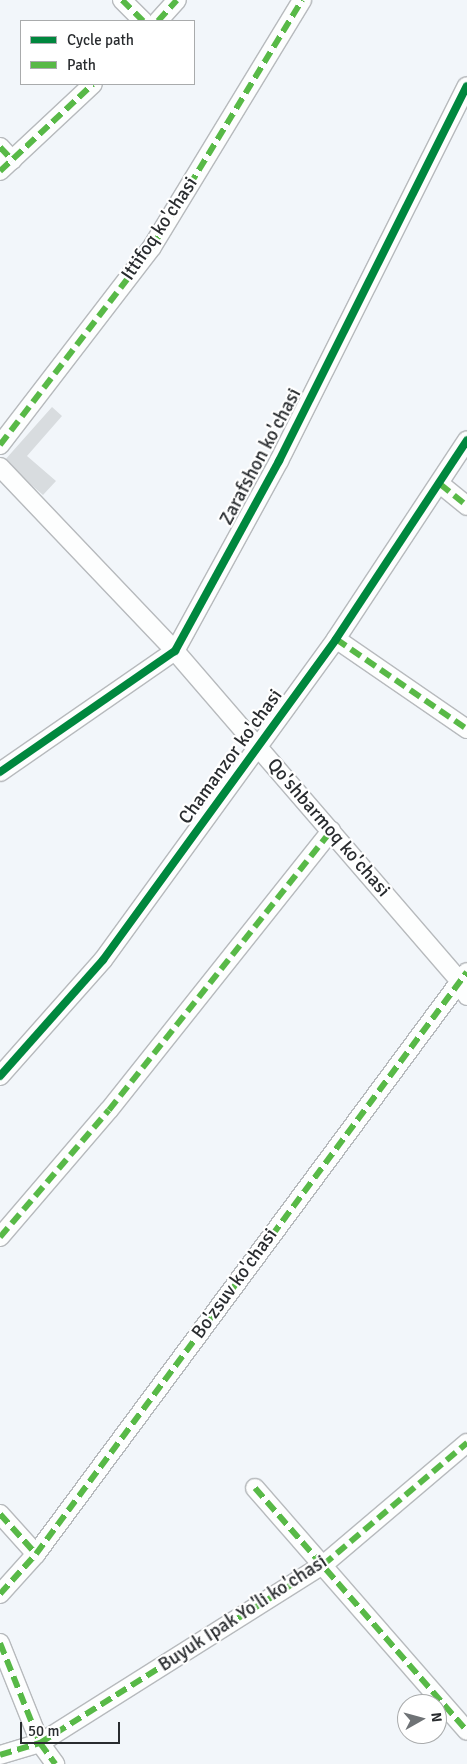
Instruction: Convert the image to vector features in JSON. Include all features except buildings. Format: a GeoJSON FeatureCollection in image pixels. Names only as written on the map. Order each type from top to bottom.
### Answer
{"type":"FeatureCollection","features":[{"type":"Feature","properties":{"kind":"street"},"geometry":{"type":"LineString","coordinates":[[122,0],[142,20]]}},
{"type":"Feature","properties":{"kind":"street"},"geometry":{"type":"LineString","coordinates":[[159,20],[177,0]]}},
{"type":"Feature","properties":{"kind":"street","name":"Ittifoq ko'chasi"},"geometry":{"type":"LineString","coordinates":[[0,445],[152,247],[302,0]]}},
{"type":"Feature","properties":{"kind":"street"},"geometry":{"type":"LineString","coordinates":[[4,160],[92,85]]}},
{"type":"Feature","properties":{"kind":"street","name":"Zarafshon ko'chasi"},"geometry":{"type":"LineString","coordinates":[[0,772],[175,651],[279,461],[467,86]]}},
{"type":"Feature","properties":{"kind":"street","name":"Chamanzor ko'chasi"},"geometry":{"type":"LineString","coordinates":[[0,1076],[103,960],[336,639],[440,484],[467,440]]}},
{"type":"Feature","properties":{"kind":"street","name":"Qo'shbarmoq ko'chasi"},"geometry":{"type":"LineString","coordinates":[[0,467],[175,651],[331,831],[463,976],[467,996]]}},
{"type":"Feature","properties":{"kind":"street"},"geometry":{"type":"LineString","coordinates":[[440,484],[467,506]]}},
{"type":"Feature","properties":{"kind":"street"},"geometry":{"type":"LineString","coordinates":[[336,639],[467,729]]}},
{"type":"Feature","properties":{"kind":"street"},"geometry":{"type":"LineString","coordinates":[[0,1237],[109,1110],[331,831]]}},
{"type":"Feature","properties":{"kind":"street","name":"Bo'zsuv ko'chasi"},"geometry":{"type":"LineString","coordinates":[[0,1594],[36,1554],[463,976]]}},
{"type":"Feature","properties":{"kind":"street","name":"Buyuk Ipak Yo'li ko'chasi"},"geometry":{"type":"LineString","coordinates":[[0,1756],[40,1744],[323,1565],[467,1442]]}},
{"type":"Feature","properties":{"kind":"street"},"geometry":{"type":"LineString","coordinates":[[255,1488],[467,1731]]}},
{"type":"Feature","properties":{"kind":"street"},"geometry":{"type":"LineString","coordinates":[[0,1514],[36,1554]]}},
{"type":"Feature","properties":{"kind":"street"},"geometry":{"type":"LineString","coordinates":[[0,1644],[40,1744],[55,1764]]}},
{"type":"Feature","properties":{"kind":"marked path"},"geometry":{"type":"LineString","coordinates":[[122,0],[142,20]]}},
{"type":"Feature","properties":{"kind":"marked path"},"geometry":{"type":"LineString","coordinates":[[159,20],[177,0]]}},
{"type":"Feature","properties":{"kind":"marked path"},"geometry":{"type":"LineString","coordinates":[[0,445],[152,247],[302,0]]}},
{"type":"Feature","properties":{"kind":"marked path"},"geometry":{"type":"LineString","coordinates":[[0,171],[92,85]]}},
{"type":"Feature","properties":{"kind":"marked path"},"geometry":{"type":"LineString","coordinates":[[0,147],[12,160]]}},
{"type":"Feature","properties":{"kind":"marked path"},"geometry":{"type":"LineString","coordinates":[[440,484],[467,506]]}},
{"type":"Feature","properties":{"kind":"marked path"},"geometry":{"type":"LineString","coordinates":[[336,639],[467,729]]}},
{"type":"Feature","properties":{"kind":"marked path"},"geometry":{"type":"LineString","coordinates":[[0,1237],[109,1110],[331,831]]}},
{"type":"Feature","properties":{"kind":"marked path"},"geometry":{"type":"LineString","coordinates":[[0,1594],[36,1554],[467,972]]}},
{"type":"Feature","properties":{"kind":"marked path"},"geometry":{"type":"LineString","coordinates":[[0,1755],[40,1743],[323,1565],[467,1443]]}},
{"type":"Feature","properties":{"kind":"marked path"},"geometry":{"type":"LineString","coordinates":[[255,1488],[467,1731]]}},
{"type":"Feature","properties":{"kind":"marked path"},"geometry":{"type":"LineString","coordinates":[[0,1514],[36,1554]]}},
{"type":"Feature","properties":{"kind":"marked path"},"geometry":{"type":"LineString","coordinates":[[0,1643],[40,1743],[55,1764]]}},
{"type":"Feature","properties":{"kind":"cycle path"},"geometry":{"type":"LineString","coordinates":[[0,772],[175,651],[279,461],[467,86]]}},
{"type":"Feature","properties":{"kind":"cycle path"},"geometry":{"type":"LineString","coordinates":[[0,1076],[103,960],[336,639],[467,440]]}}]}
